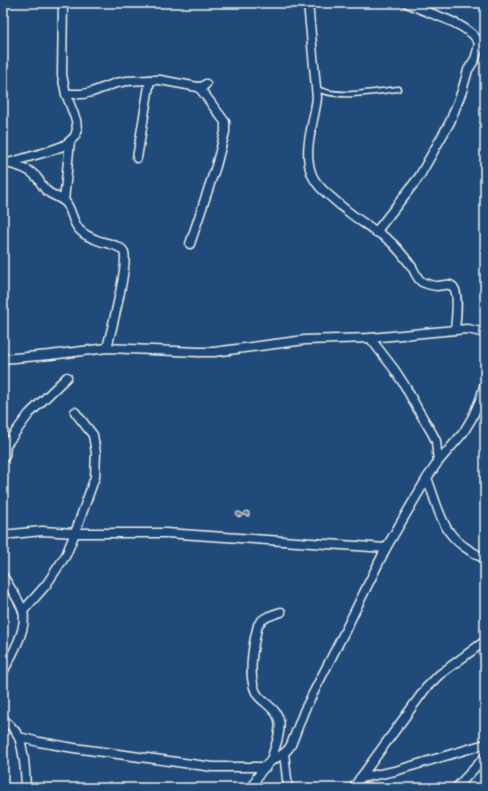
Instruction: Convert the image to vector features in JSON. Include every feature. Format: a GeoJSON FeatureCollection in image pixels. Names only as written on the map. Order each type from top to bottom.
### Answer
{"type":"FeatureCollection","features":[{"type":"Feature","properties":{"kind":"street"},"geometry":{"type":"LineString","coordinates":[[5,163],[41,154],[63,146],[75,136],[77,129],[76,120],[66,94],[62,75],[63,3]]}},
{"type":"Feature","properties":{"kind":"street"},"geometry":{"type":"LineString","coordinates":[[308,3],[317,98],[311,126],[308,153],[312,176],[317,184],[340,205],[390,241],[398,249],[420,280],[432,286],[449,285],[455,288],[457,301],[455,330]]}},
{"type":"Feature","properties":{"kind":"street"},"geometry":{"type":"LineString","coordinates":[[376,232],[419,177],[450,122],[468,70],[475,59],[479,42],[471,33],[449,20],[407,3]]}},
{"type":"Feature","properties":{"kind":"street"},"geometry":{"type":"LineString","coordinates":[[137,158],[150,80]]}},
{"type":"Feature","properties":{"kind":"street"},"geometry":{"type":"LineString","coordinates":[[66,94],[83,94],[127,81],[160,80],[202,86],[225,122],[225,132],[216,166],[190,244]]}},
{"type":"Feature","properties":{"kind":"street"},"geometry":{"type":"LineString","coordinates":[[64,201],[70,141]]}},
{"type":"Feature","properties":{"kind":"street"},"geometry":{"type":"LineString","coordinates":[[5,163],[28,170],[38,179],[46,191],[64,201],[68,206],[75,223],[83,233],[96,240],[121,248],[124,251],[125,264],[107,348]]}},
{"type":"Feature","properties":{"kind":"street"},"geometry":{"type":"LineString","coordinates":[[3,359],[107,348],[214,352],[305,340],[370,338],[455,330],[468,330],[485,333]]}},
{"type":"Feature","properties":{"kind":"street"},"geometry":{"type":"LineString","coordinates":[[370,338],[394,369],[432,433],[436,441],[438,462]]}},
{"type":"Feature","properties":{"kind":"street"},"geometry":{"type":"LineString","coordinates":[[3,458],[5,456],[6,445],[29,414],[67,377]]}},
{"type":"Feature","properties":{"kind":"street"},"geometry":{"type":"LineString","coordinates":[[252,788],[258,776],[268,764],[280,757],[291,746],[304,711],[386,548],[427,478],[472,418],[480,400],[485,382]]}},
{"type":"Feature","properties":{"kind":"street"},"geometry":{"type":"LineString","coordinates":[[23,611],[46,585],[66,555],[95,477],[96,453],[93,435],[75,412]]}},
{"type":"Feature","properties":{"kind":"street"},"geometry":{"type":"LineString","coordinates":[[427,478],[442,519],[450,534],[471,552],[485,559]]}},
{"type":"Feature","properties":{"kind":"street"},"geometry":{"type":"LineString","coordinates":[[3,535],[42,531],[75,534],[166,533],[386,548]]}},
{"type":"Feature","properties":{"kind":"street"},"geometry":{"type":"LineString","coordinates":[[3,576],[19,602],[23,611],[24,621],[22,632],[3,672]]}},
{"type":"Feature","properties":{"kind":"street"},"geometry":{"type":"LineString","coordinates":[[268,764],[280,727],[279,720],[274,711],[258,696],[255,691],[252,682],[252,660],[260,621],[281,612]]}},
{"type":"Feature","properties":{"kind":"street"},"geometry":{"type":"LineString","coordinates":[[352,788],[426,688],[439,675],[485,641]]}},
{"type":"Feature","properties":{"kind":"street"},"geometry":{"type":"LineString","coordinates":[[3,719],[19,737],[24,762],[26,788]]}},
{"type":"Feature","properties":{"kind":"street"},"geometry":{"type":"LineString","coordinates":[[19,737],[66,747],[213,767],[268,764]]}},
{"type":"Feature","properties":{"kind":"street"},"geometry":{"type":"LineString","coordinates":[[360,778],[395,771],[485,744]]}},
{"type":"Feature","properties":{"kind":"street"},"geometry":{"type":"LineString","coordinates":[[284,753],[288,788]]}},
{"type":"Feature","properties":{"kind":"street"},"geometry":{"type":"LineString","coordinates":[[456,788],[485,758]]}},
{"type":"Feature","properties":{"kind":"lane"},"geometry":{"type":"LineString","coordinates":[[316,89],[327,93],[340,94],[398,89]]}},
{"type":"Feature","properties":{"kind":"building"},"geometry":{"type":"Polygon","coordinates":[[[246,511],[249,512],[249,516],[243,515],[239,517],[236,514],[237,512],[240,512],[243,514],[246,511]]]}}]}
